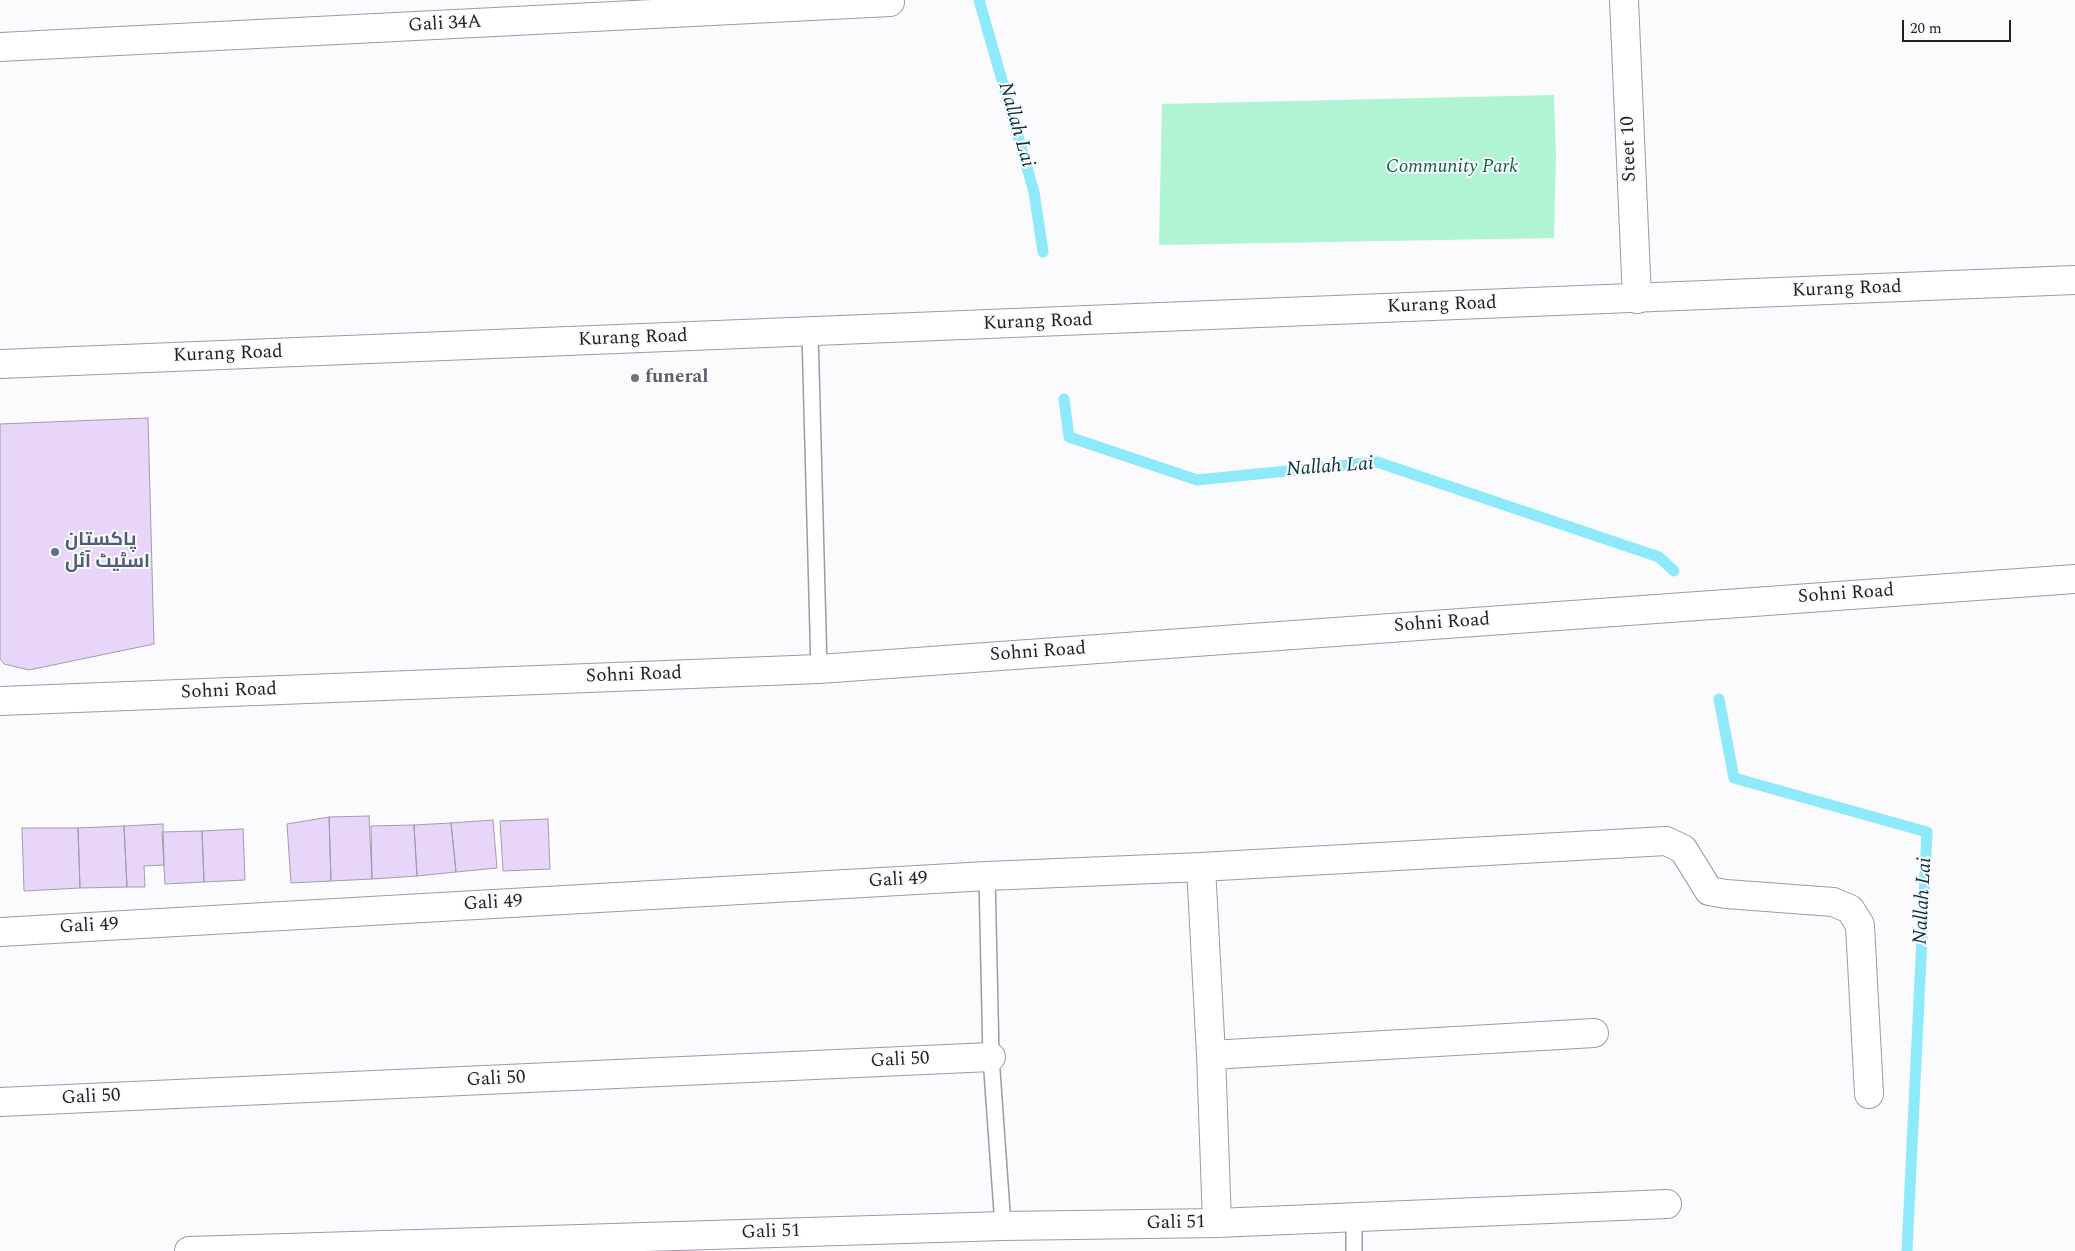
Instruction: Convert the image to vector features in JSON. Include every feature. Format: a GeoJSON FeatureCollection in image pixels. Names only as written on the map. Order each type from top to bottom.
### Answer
{"type":"FeatureCollection","features":[{"type":"Feature","properties":{"kind":"street","name":"Steet 10"},"geometry":{"type":"LineString","coordinates":[[1624,0],[1637,299]]}},
{"type":"Feature","properties":{"kind":"street","name":"Gali 34A"},"geometry":{"type":"LineString","coordinates":[[0,47],[890,2]]}},
{"type":"Feature","properties":{"kind":"street","name":"Kurang Road"},"geometry":{"type":"LineString","coordinates":[[0,364],[2075,280]]}},
{"type":"Feature","properties":{"kind":"street","name":"Sohni Road"},"geometry":{"type":"LineString","coordinates":[[0,700],[819,669],[2075,579]]}},
{"type":"Feature","properties":{"kind":"street","name":"Gali 49"},"geometry":{"type":"LineString","coordinates":[[0,932],[987,876],[1200,867],[1666,841],[1683,849],[1709,891],[1833,902],[1850,909],[1860,925],[1869,1094]]}},
{"type":"Feature","properties":{"kind":"street"},"geometry":{"type":"LineString","coordinates":[[1200,867],[1218,1223]]}},
{"type":"Feature","properties":{"kind":"street"},"geometry":{"type":"LineString","coordinates":[[1211,1055],[1594,1033]]}},
{"type":"Feature","properties":{"kind":"street","name":"Gali 50"},"geometry":{"type":"LineString","coordinates":[[0,1102],[991,1057]]}},
{"type":"Feature","properties":{"kind":"street","name":"Gali 51"},"geometry":{"type":"LineString","coordinates":[[189,1251],[1003,1226],[1218,1223],[1667,1204]]}},
{"type":"Feature","properties":{"kind":"lane"},"geometry":{"type":"LineString","coordinates":[[810,332],[819,669]]}},
{"type":"Feature","properties":{"kind":"lane"},"geometry":{"type":"LineString","coordinates":[[987,876],[991,1057],[1003,1226]]}},
{"type":"Feature","properties":{"kind":"lane"},"geometry":{"type":"LineString","coordinates":[[1354,1218],[1354,1251]]}},
{"type":"Feature","properties":{"kind":"green space","name":"Community Park"},"geometry":{"type":"Polygon","coordinates":[[[1554,95],[1556,155],[1554,238],[1159,245],[1162,104],[1554,95]]]}},
{"type":"Feature","properties":{"kind":"building"},"geometry":{"type":"Polygon","coordinates":[[[148,418],[154,644],[29,670],[4,664],[0,659],[0,424],[148,418]]]}},
{"type":"Feature","properties":{"kind":"building"},"geometry":{"type":"Polygon","coordinates":[[[369,816],[372,879],[331,881],[329,817],[369,816]]]}},
{"type":"Feature","properties":{"kind":"building"},"geometry":{"type":"Polygon","coordinates":[[[329,817],[331,881],[291,883],[287,824],[329,817]]]}},
{"type":"Feature","properties":{"kind":"building"},"geometry":{"type":"Polygon","coordinates":[[[548,819],[550,869],[503,871],[500,821],[548,819]]]}},
{"type":"Feature","properties":{"kind":"building"},"geometry":{"type":"Polygon","coordinates":[[[493,820],[497,868],[456,872],[451,823],[493,820]]]}},
{"type":"Feature","properties":{"kind":"building"},"geometry":{"type":"Polygon","coordinates":[[[451,823],[456,872],[417,876],[414,825],[451,823]]]}},
{"type":"Feature","properties":{"kind":"building"},"geometry":{"type":"Polygon","coordinates":[[[163,824],[164,865],[144,866],[145,887],[127,887],[124,826],[163,824]]]}},
{"type":"Feature","properties":{"kind":"building"},"geometry":{"type":"Polygon","coordinates":[[[414,825],[417,876],[372,879],[371,826],[414,825]]]}},
{"type":"Feature","properties":{"kind":"building"},"geometry":{"type":"Polygon","coordinates":[[[124,826],[127,887],[80,888],[78,828],[124,826]]]}},
{"type":"Feature","properties":{"kind":"building"},"geometry":{"type":"Polygon","coordinates":[[[22,828],[78,828],[80,888],[24,891],[22,828]]]}},
{"type":"Feature","properties":{"kind":"building"},"geometry":{"type":"Polygon","coordinates":[[[243,829],[245,880],[204,882],[202,831],[243,829]]]}},
{"type":"Feature","properties":{"kind":"building"},"geometry":{"type":"Polygon","coordinates":[[[202,831],[204,882],[165,884],[162,832],[202,831]]]}},
{"type":"Feature","properties":{"kind":"waterway","name":"Nallah Lai"},"geometry":{"type":"LineString","coordinates":[[979,0],[1034,192],[1043,252]]}},
{"type":"Feature","properties":{"kind":"waterway","name":"Nallah Lai"},"geometry":{"type":"LineString","coordinates":[[1064,399],[1069,437],[1197,480],[1377,462],[1659,557],[1674,571]]}},
{"type":"Feature","properties":{"kind":"waterway","name":"Nallah Lai"},"geometry":{"type":"LineString","coordinates":[[1719,699],[1734,778],[1927,832],[1907,1251]]}},
{"type":"Feature","properties":{"kind":"place","name":"funeral"},"geometry":{"type":"Point","coordinates":[635,378]}},
{"type":"Feature","properties":{"kind":"place","name":"پاکستان اسٹیٹ آئل"},"geometry":{"type":"Point","coordinates":[55,552]}}]}
